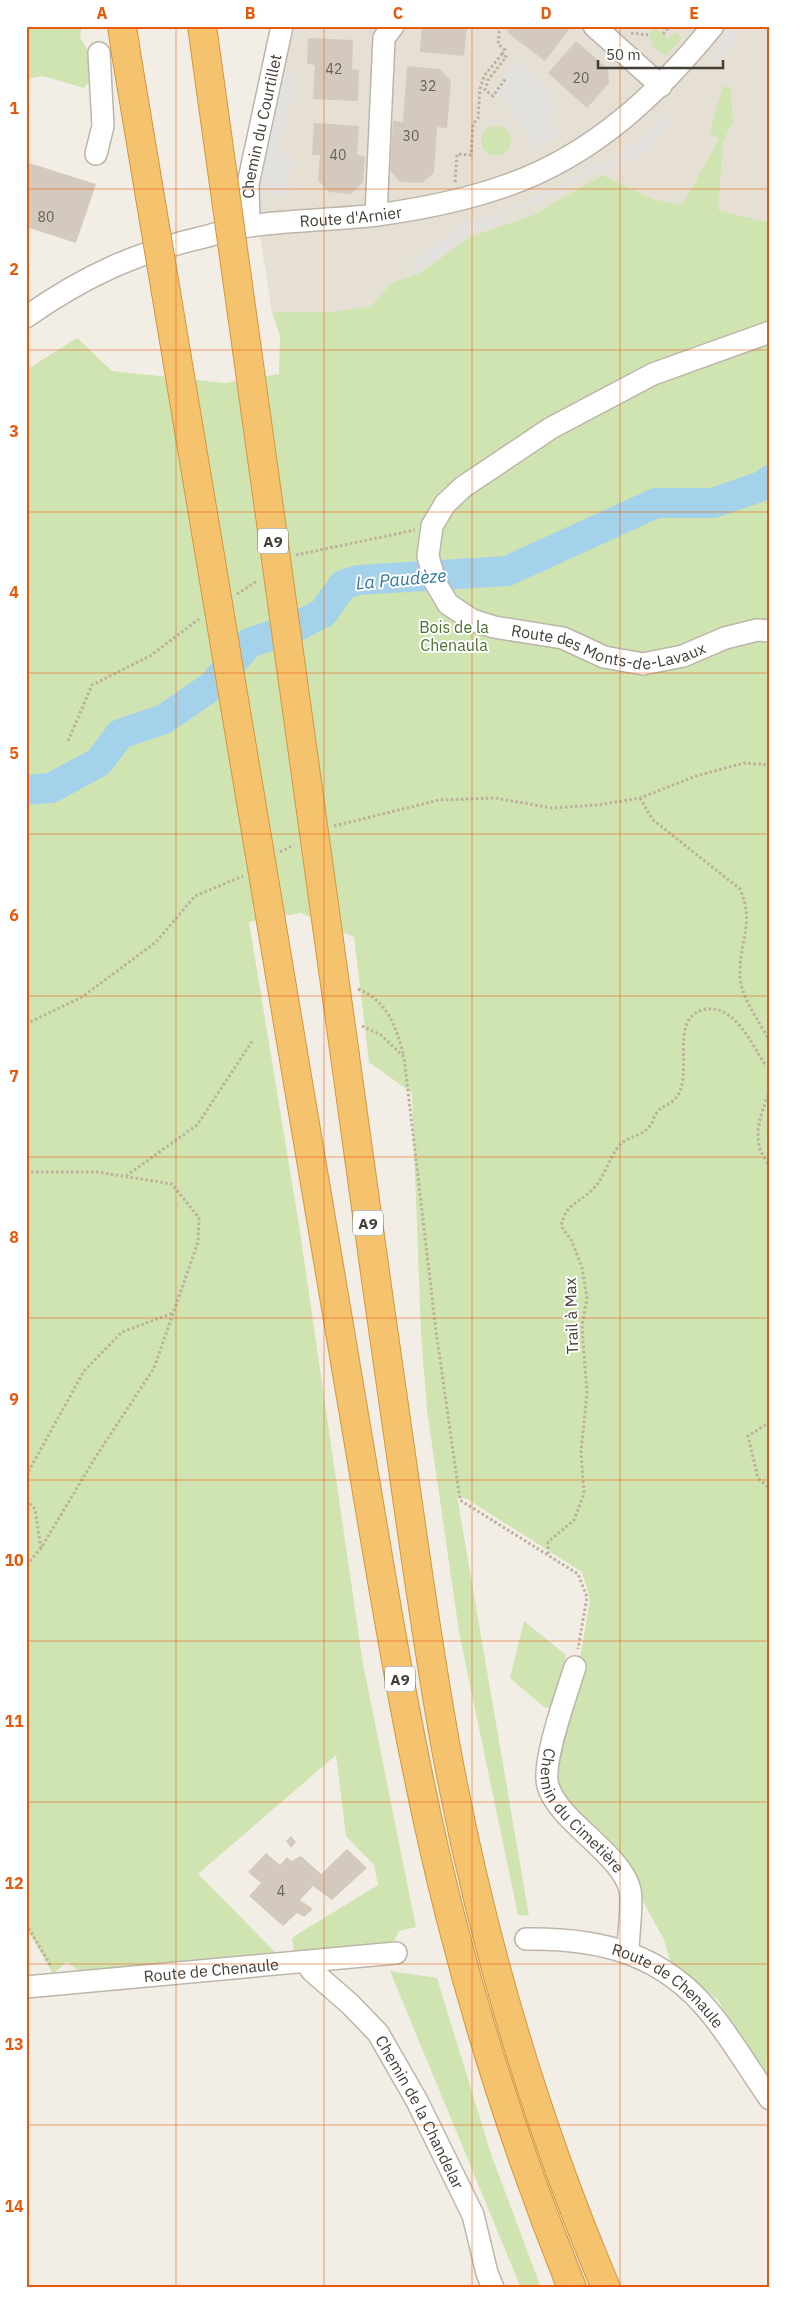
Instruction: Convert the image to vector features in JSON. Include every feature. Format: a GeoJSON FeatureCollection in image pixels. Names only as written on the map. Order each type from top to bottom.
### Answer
{"type":"FeatureCollection","features":[{"type":"Feature","properties":{"kind":"highway","name":"A9"},"geometry":{"type":"LineString","coordinates":[[122,26],[383,1589],[418,1775],[452,1926],[492,2067],[532,2186],[572,2288]]}},
{"type":"Feature","properties":{"kind":"highway","name":"A9"},"geometry":{"type":"LineString","coordinates":[[202,26],[418,1574],[452,1778],[479,1902],[518,2046],[558,2166],[606,2288]]}},
{"type":"Feature","properties":{"kind":"street","name":"Chemin du Courtillet"},"geometry":{"type":"LineString","coordinates":[[249,226],[248,184],[282,26]]}},
{"type":"Feature","properties":{"kind":"street"},"geometry":{"type":"LineString","coordinates":[[376,215],[384,38],[393,26]]}},
{"type":"Feature","properties":{"kind":"street"},"geometry":{"type":"LineString","coordinates":[[594,26],[661,86]]}},
{"type":"Feature","properties":{"kind":"street","name":"Route d'Arnier"},"geometry":{"type":"LineString","coordinates":[[26,317],[87,278],[134,256],[164,246],[249,226],[376,215],[454,201],[510,185],[597,141],[635,111],[661,86],[713,26]]}},
{"type":"Feature","properties":{"kind":"street"},"geometry":{"type":"LineString","coordinates":[[96,154],[103,126],[99,54]]}},
{"type":"Feature","properties":{"kind":"street","name":"Route des Monts-de-Lavaux"},"geometry":{"type":"LineString","coordinates":[[770,332],[653,374],[551,428],[463,487],[445,504],[432,526],[428,556],[435,582],[448,604],[472,620],[494,627],[563,638],[604,657],[643,664],[683,656],[732,636],[757,630],[770,631]]}},
{"type":"Feature","properties":{"kind":"street","name":"Chemin du Cimetière"},"geometry":{"type":"LineString","coordinates":[[575,1667],[547,1763],[548,1786],[558,1804],[621,1871],[630,1890],[628,1952]]}},
{"type":"Feature","properties":{"kind":"street","name":"Route de Chenaule"},"geometry":{"type":"LineString","coordinates":[[526,1939],[578,1940],[628,1952],[652,1964],[690,1991],[711,2014],[770,2099]]}},
{"type":"Feature","properties":{"kind":"street","name":"Route de Chenaule"},"geometry":{"type":"LineString","coordinates":[[26,1987],[396,1953]]}},
{"type":"Feature","properties":{"kind":"street","name":"Chemin de la Chandelar"},"geometry":{"type":"LineString","coordinates":[[306,1962],[312,1971],[350,2004],[378,2033],[417,2100],[473,2215],[487,2273],[494,2288]]}},
{"type":"Feature","properties":{"kind":"path"},"geometry":{"type":"LineString","coordinates":[[455,183],[457,154],[471,155],[473,124],[478,118],[480,89],[484,76],[505,50],[498,44],[500,26]]}},
{"type":"Feature","properties":{"kind":"path"},"geometry":{"type":"LineString","coordinates":[[663,34],[670,26]]}},
{"type":"Feature","properties":{"kind":"path"},"geometry":{"type":"LineString","coordinates":[[502,54],[506,56],[488,80],[485,90],[493,96],[506,78]]}},
{"type":"Feature","properties":{"kind":"path"},"geometry":{"type":"LineString","coordinates":[[770,766],[744,763],[696,776],[640,798],[652,819],[740,889],[747,905],[740,976],[744,993],[770,1042]]}},
{"type":"Feature","properties":{"kind":"path","name":"Trail à Max"},"geometry":{"type":"LineString","coordinates":[[548,1555],[548,1542],[574,1520],[584,1494],[581,1451],[587,1392],[582,1326],[587,1298],[582,1268],[576,1250],[561,1226],[564,1214],[573,1203],[594,1188],[618,1146],[627,1138],[649,1128],[656,1114],[663,1106],[674,1100],[680,1088],[684,1055],[684,1032],[690,1017],[702,1010],[718,1010],[733,1018],[764,1063],[770,1064]]}},
{"type":"Feature","properties":{"kind":"path"},"geometry":{"type":"LineString","coordinates":[[359,1025],[381,1035],[404,1057],[436,1331],[460,1500],[578,1574],[587,1597],[575,1667]]}},
{"type":"Feature","properties":{"kind":"path"},"geometry":{"type":"LineString","coordinates":[[126,1176],[197,1125],[253,1040]]}},
{"type":"Feature","properties":{"kind":"path"},"geometry":{"type":"LineString","coordinates":[[770,1090],[757,1125],[762,1156],[770,1166]]}},
{"type":"Feature","properties":{"kind":"path"},"geometry":{"type":"LineString","coordinates":[[26,1172],[96,1172],[172,1184],[199,1218],[198,1242],[154,1368],[95,1458],[41,1548],[26,1566]]}},
{"type":"Feature","properties":{"kind":"path"},"geometry":{"type":"LineString","coordinates":[[26,1476],[84,1371],[122,1332],[174,1313]]}},
{"type":"Feature","properties":{"kind":"path"},"geometry":{"type":"LineString","coordinates":[[770,1422],[748,1436],[758,1478],[770,1489]]}},
{"type":"Feature","properties":{"kind":"path"},"geometry":{"type":"LineString","coordinates":[[26,1500],[35,1509],[41,1548]]}},
{"type":"Feature","properties":{"kind":"path"},"geometry":{"type":"LineString","coordinates":[[26,1924],[61,1984]]}},
{"type":"Feature","properties":{"kind":"shaded area"},"geometry":{"type":"Polygon","coordinates":[[[289,26],[770,26],[770,220],[763,221],[717,210],[723,142],[733,122],[731,87],[723,87],[719,139],[682,205],[653,199],[602,175],[533,215],[470,237],[418,274],[392,282],[371,306],[333,312],[272,312],[252,186],[289,26]]]}},
{"type":"Feature","properties":{"kind":"shaded area"},"geometry":{"type":"Polygon","coordinates":[[[730,26],[744,26],[726,54],[716,64],[708,56],[718,46],[730,26]]]}},
{"type":"Feature","properties":{"kind":"shaded area"},"geometry":{"type":"Polygon","coordinates":[[[514,59],[538,76],[557,107],[547,114],[560,135],[536,149],[504,101],[492,92],[514,59]]]}},
{"type":"Feature","properties":{"kind":"shaded area"},"geometry":{"type":"Polygon","coordinates":[[[282,73],[296,77],[279,152],[292,155],[288,198],[264,191],[264,186],[259,185],[282,73]]]}},
{"type":"Feature","properties":{"kind":"shaded area"},"geometry":{"type":"Polygon","coordinates":[[[663,111],[672,118],[654,146],[607,174],[602,166],[560,193],[505,215],[507,222],[471,233],[417,273],[409,263],[465,222],[503,212],[503,210],[558,187],[599,162],[601,164],[647,136],[663,111]]]}},
{"type":"Feature","properties":{"kind":"green space"},"geometry":{"type":"Polygon","coordinates":[[[26,26],[82,26],[80,38],[99,68],[84,88],[43,76],[26,79],[26,26]]]}},
{"type":"Feature","properties":{"kind":"green space"},"geometry":{"type":"Polygon","coordinates":[[[655,27],[668,39],[675,32],[682,38],[668,54],[663,55],[651,44],[653,41],[648,35],[655,27]]]}},
{"type":"Feature","properties":{"kind":"green space","name":"Bois de la Chenaula"},"geometry":{"type":"Polygon","coordinates":[[[723,87],[731,87],[733,122],[723,142],[718,210],[763,221],[770,220],[770,2082],[717,1999],[671,1963],[664,1940],[625,1868],[550,1780],[578,1670],[590,1599],[582,1572],[467,1499],[457,1496],[529,1916],[518,1915],[459,1632],[427,1410],[421,1333],[412,1093],[369,1062],[354,937],[301,913],[249,922],[299,1225],[363,1664],[416,1927],[399,1931],[393,1943],[294,1951],[292,1939],[296,1935],[378,1885],[374,1865],[346,1836],[336,1755],[198,1874],[275,1952],[269,1955],[82,1974],[67,1962],[53,1974],[26,1927],[26,370],[77,338],[112,371],[225,383],[279,374],[280,336],[272,312],[333,312],[371,306],[392,282],[418,274],[470,237],[533,215],[602,175],[653,199],[682,205],[719,139],[709,133],[723,87]]]}},
{"type":"Feature","properties":{"kind":"green space"},"geometry":{"type":"Polygon","coordinates":[[[496,126],[507,130],[511,141],[507,152],[496,156],[485,152],[481,141],[485,130],[496,126]]]}},
{"type":"Feature","properties":{"kind":"green space"},"geometry":{"type":"Polygon","coordinates":[[[524,1621],[566,1655],[551,1709],[544,1707],[510,1678],[524,1621]]]}},
{"type":"Feature","properties":{"kind":"green space"},"geometry":{"type":"Polygon","coordinates":[[[390,1971],[437,1978],[491,2154],[541,2288],[521,2288],[390,1971]]]}},
{"type":"Feature","properties":{"kind":"building"},"geometry":{"type":"Polygon","coordinates":[[[422,26],[467,26],[464,56],[420,52],[422,26]]]}},
{"type":"Feature","properties":{"kind":"building"},"geometry":{"type":"Polygon","coordinates":[[[507,26],[571,27],[545,61],[508,33],[507,26]]]}},
{"type":"Feature","properties":{"kind":"building"},"geometry":{"type":"Polygon","coordinates":[[[308,38],[353,40],[352,69],[359,70],[358,101],[313,99],[315,65],[307,64],[308,38]]]}},
{"type":"Feature","properties":{"kind":"building"},"geometry":{"type":"Polygon","coordinates":[[[576,41],[608,69],[609,83],[587,108],[548,73],[576,41]]]}},
{"type":"Feature","properties":{"kind":"building"},"geometry":{"type":"Polygon","coordinates":[[[407,66],[440,69],[451,81],[447,128],[437,127],[434,173],[422,183],[400,182],[390,170],[393,121],[403,122],[407,66]]]}},
{"type":"Feature","properties":{"kind":"building"},"geometry":{"type":"Polygon","coordinates":[[[314,123],[359,126],[357,155],[365,156],[363,182],[351,194],[329,192],[318,180],[320,155],[312,155],[314,123]]]}},
{"type":"Feature","properties":{"kind":"building"},"geometry":{"type":"Polygon","coordinates":[[[26,162],[96,184],[76,243],[26,227],[26,162]]]}},
{"type":"Feature","properties":{"kind":"building"},"geometry":{"type":"Polygon","coordinates":[[[291,1836],[296,1842],[291,1848],[286,1841],[291,1836]]]}},
{"type":"Feature","properties":{"kind":"building"},"geometry":{"type":"Polygon","coordinates":[[[347,1849],[367,1868],[332,1900],[313,1886],[300,1900],[313,1909],[304,1917],[297,1913],[283,1926],[249,1896],[261,1883],[248,1872],[266,1853],[280,1865],[287,1857],[291,1861],[301,1856],[321,1874],[347,1849]]]}},
{"type":"Feature","properties":{"kind":"waterway","name":"La Paudèze"},"geometry":{"type":"LineString","coordinates":[[26,790],[51,788],[99,762],[120,734],[164,719],[212,686],[249,643],[296,627],[323,613],[343,585],[358,580],[507,571],[656,503],[713,503],[762,486],[770,480]]}}]}
